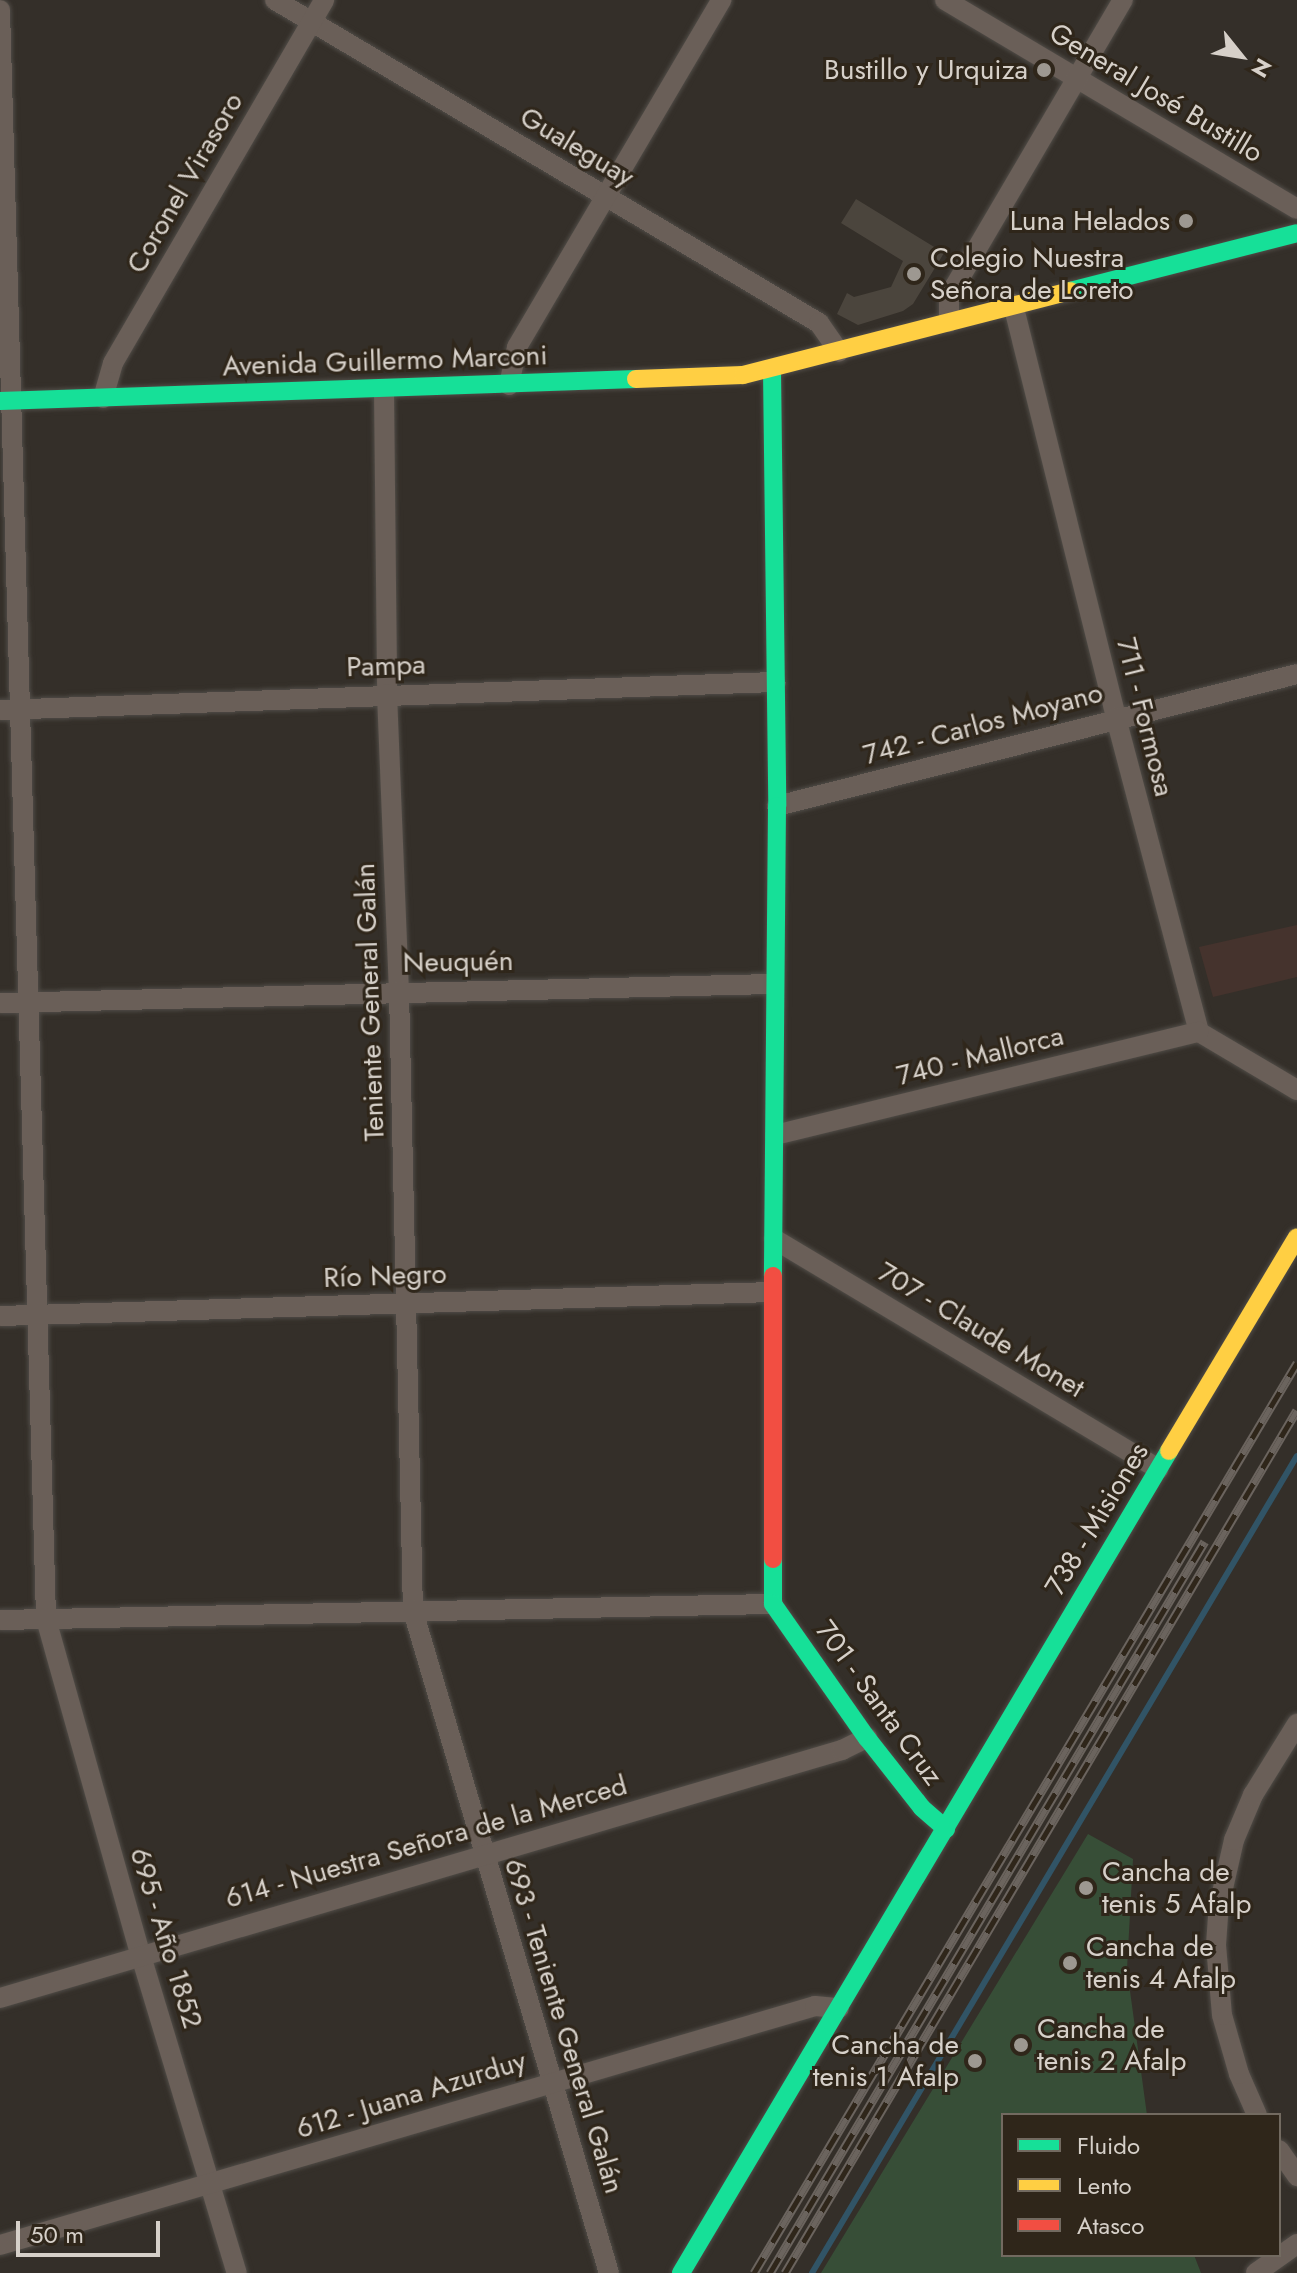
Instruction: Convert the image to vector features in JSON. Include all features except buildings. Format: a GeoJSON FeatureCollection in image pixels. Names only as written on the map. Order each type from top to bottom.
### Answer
{"type":"FeatureCollection","features":[{"type":"Feature","properties":{"kind":"street","name":"Gualeguay"},"geometry":{"type":"LineString","coordinates":[[275,0],[819,323],[839,352]]}},
{"type":"Feature","properties":{"kind":"street","name":"Coronel Virasoro"},"geometry":{"type":"LineString","coordinates":[[103,398],[113,363],[324,0]]}},
{"type":"Feature","properties":{"kind":"street"},"geometry":{"type":"LineString","coordinates":[[509,385],[517,347],[721,0]]}},
{"type":"Feature","properties":{"kind":"street","name":"General José Bustillo"},"geometry":{"type":"LineString","coordinates":[[945,0],[1297,209]]}},
{"type":"Feature","properties":{"kind":"street"},"geometry":{"type":"LineString","coordinates":[[949,322],[949,300],[955,286],[1123,0]]}},
{"type":"Feature","properties":{"kind":"street","name":"695 - Año 1852"},"geometry":{"type":"LineString","coordinates":[[0,10],[10,709],[31,1002],[46,1619],[141,1956],[213,2184],[237,2273]]}},
{"type":"Feature","properties":{"kind":"street","name":"Avenida Guillermo Marconi"},"geometry":{"type":"LineString","coordinates":[[5,400],[384,390],[743,375],[1297,233]]}},
{"type":"Feature","properties":{"kind":"street","name":"711 - Formosa"},"geometry":{"type":"LineString","coordinates":[[1013,304],[1116,718],[1199,1032]]}},
{"type":"Feature","properties":{"kind":"street"},"geometry":{"type":"LineString","coordinates":[[0,1620],[773,1604],[773,984],[777,806],[772,370]]}},
{"type":"Feature","properties":{"kind":"street","name":"Teniente General Galán"},"geometry":{"type":"LineString","coordinates":[[384,390],[387,694],[399,991],[413,1611]]}},
{"type":"Feature","properties":{"kind":"street","name":"742 - Carlos Moyano"},"geometry":{"type":"LineString","coordinates":[[777,806],[1297,674]]}},
{"type":"Feature","properties":{"kind":"street","name":"Pampa"},"geometry":{"type":"LineString","coordinates":[[10,709],[775,682]]}},
{"type":"Feature","properties":{"kind":"street","name":"Neuquén"},"geometry":{"type":"LineString","coordinates":[[0,1003],[773,984]]}},
{"type":"Feature","properties":{"kind":"street"},"geometry":{"type":"LineString","coordinates":[[1199,1032],[1297,1090]]}},
{"type":"Feature","properties":{"kind":"street","name":"740 - Mallorca"},"geometry":{"type":"LineString","coordinates":[[775,1135],[1199,1032]]}},
{"type":"Feature","properties":{"kind":"street","name":"738 - Misiones"},"geometry":{"type":"LineString","coordinates":[[681,2273],[1297,1237]]}},
{"type":"Feature","properties":{"kind":"street","name":"707 - Claude Monet"},"geometry":{"type":"LineString","coordinates":[[774,1239],[1159,1469]]}},
{"type":"Feature","properties":{"kind":"street","name":"Río Negro"},"geometry":{"type":"LineString","coordinates":[[0,1316],[772,1292]]}},
{"type":"Feature","properties":{"kind":"street","name":"701 - Santa Cruz"},"geometry":{"type":"LineString","coordinates":[[773,1604],[867,1738],[922,1808],[946,1829]]}},
{"type":"Feature","properties":{"kind":"street","name":"693 - Teniente General Galán"},"geometry":{"type":"LineString","coordinates":[[413,1611],[550,2083],[609,2273]]}},
{"type":"Feature","properties":{"kind":"street"},"geometry":{"type":"LineString","coordinates":[[1256,2113],[1239,2074],[1222,2015],[1216,1945],[1219,1906],[1231,1852],[1243,1817],[1297,1724]]}},
{"type":"Feature","properties":{"kind":"street","name":"614 - Nuestra Señora de la Merced"},"geometry":{"type":"LineString","coordinates":[[0,1998],[483,1853],[842,1750],[867,1738]]}},
{"type":"Feature","properties":{"kind":"street","name":"612 - Juana Azurduy"},"geometry":{"type":"LineString","coordinates":[[0,2245],[815,2006],[839,2008]]}},
{"type":"Feature","properties":{"kind":"street"},"geometry":{"type":"LineString","coordinates":[[1281,2153],[1297,2176]]}},
{"type":"Feature","properties":{"kind":"street"},"geometry":{"type":"LineString","coordinates":[[1256,2273],[1295,2249]]}},
{"type":"Feature","properties":{"kind":"shaded area"},"geometry":{"type":"Polygon","coordinates":[[[1297,925],[1297,977],[1213,997],[1199,947],[1297,925]]]}},
{"type":"Feature","properties":{"kind":"green space"},"geometry":{"type":"Polygon","coordinates":[[[1088,1834],[1133,1859],[1127,1969],[1147,2113],[1001,2113],[1001,2257],[1195,2257],[1201,2273],[821,2273],[1088,1834]]]}},
{"type":"Feature","properties":{"kind":"waterway"},"geometry":{"type":"LineString","coordinates":[[812,2273],[1297,1456]]}},
{"type":"Feature","properties":{"kind":"railway"},"geometry":{"type":"LineString","coordinates":[[754,2273],[1297,1363]]}},
{"type":"Feature","properties":{"kind":"railway"},"geometry":{"type":"LineString","coordinates":[[785,2273],[1297,1410]]}},
{"type":"Feature","properties":{"kind":"railway"},"geometry":{"type":"LineString","coordinates":[[770,2273],[1205,1541]]}},
{"type":"Feature","properties":{"kind":"traffic: fast"},"geometry":{"type":"LineString","coordinates":[[1070,291],[1297,233]]}},
{"type":"Feature","properties":{"kind":"traffic: fast"},"geometry":{"type":"LineString","coordinates":[[772,370],[777,806],[773,1276]]}},
{"type":"Feature","properties":{"kind":"traffic: fast"},"geometry":{"type":"LineString","coordinates":[[0,401],[636,379]]}},
{"type":"Feature","properties":{"kind":"traffic: fast"},"geometry":{"type":"LineString","coordinates":[[681,2273],[1169,1451]]}},
{"type":"Feature","properties":{"kind":"traffic: fast"},"geometry":{"type":"LineString","coordinates":[[773,1559],[773,1604],[867,1738],[922,1808],[946,1829]]}},
{"type":"Feature","properties":{"kind":"traffic: slow"},"geometry":{"type":"LineString","coordinates":[[636,379],[743,375],[1070,291]]}},
{"type":"Feature","properties":{"kind":"traffic: slow"},"geometry":{"type":"LineString","coordinates":[[1169,1451],[1297,1237]]}},
{"type":"Feature","properties":{"kind":"traffic: jam"},"geometry":{"type":"LineString","coordinates":[[773,1276],[773,1559]]}},
{"type":"Feature","properties":{"kind":"place","name":"Bustillo y Urquiza"},"geometry":{"type":"Point","coordinates":[1044,70]}},
{"type":"Feature","properties":{"kind":"place","name":"Luna Helados"},"geometry":{"type":"Point","coordinates":[1186,221]}},
{"type":"Feature","properties":{"kind":"place","name":"Colegio Nuestra Señora de Loreto"},"geometry":{"type":"Point","coordinates":[914,274]}},
{"type":"Feature","properties":{"kind":"place","name":"Cancha de tenis 5 Afalp"},"geometry":{"type":"Point","coordinates":[1086,1888]}},
{"type":"Feature","properties":{"kind":"place","name":"Cancha de tenis 4 Afalp"},"geometry":{"type":"Point","coordinates":[1070,1963]}},
{"type":"Feature","properties":{"kind":"place","name":"Cancha de tenis 2 Afalp"},"geometry":{"type":"Point","coordinates":[1021,2045]}},
{"type":"Feature","properties":{"kind":"place","name":"Cancha de tenis 1 Afalp"},"geometry":{"type":"Point","coordinates":[975,2061]}}]}
